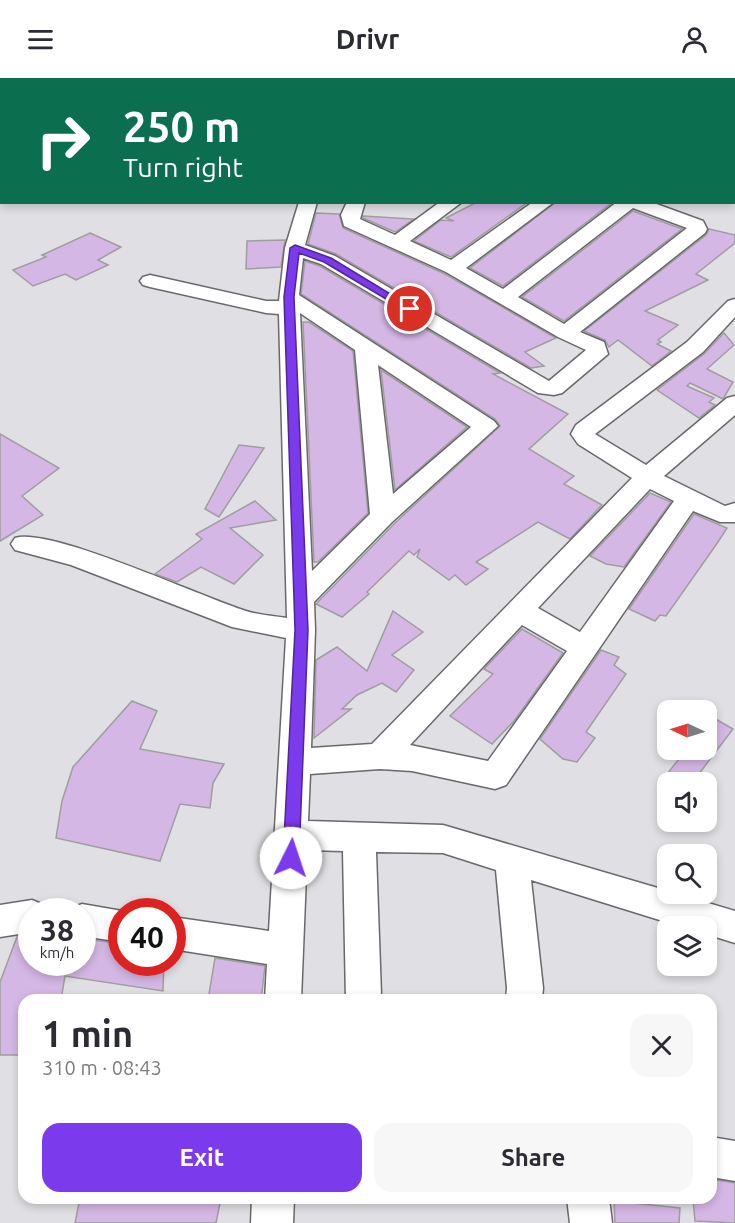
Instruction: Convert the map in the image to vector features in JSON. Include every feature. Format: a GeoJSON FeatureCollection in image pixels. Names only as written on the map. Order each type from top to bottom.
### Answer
{"type":"FeatureCollection","features":[{"type":"Feature","properties":{"kind":"street"},"geometry":{"type":"LineString","coordinates":[[283,994],[302,630],[289,302],[295,248],[307,204]]}},
{"type":"Feature","properties":{"kind":"street"},"geometry":{"type":"LineString","coordinates":[[347,244],[350,215],[355,204]]}},
{"type":"Feature","properties":{"kind":"street"},"geometry":{"type":"LineString","coordinates":[[398,241],[450,204]]}},
{"type":"Feature","properties":{"kind":"street"},"geometry":{"type":"LineString","coordinates":[[453,268],[541,204]]}},
{"type":"Feature","properties":{"kind":"street"},"geometry":{"type":"LineString","coordinates":[[504,298],[628,204]]}},
{"type":"Feature","properties":{"kind":"street"},"geometry":{"type":"LineString","coordinates":[[565,333],[698,229],[696,225],[637,204]]}},
{"type":"Feature","properties":{"kind":"street"},"geometry":{"type":"LineString","coordinates":[[295,248],[347,244],[398,241],[453,268],[565,333],[596,347],[598,352],[554,388],[549,389],[347,244]]}},
{"type":"Feature","properties":{"kind":"street"},"geometry":{"type":"LineString","coordinates":[[150,281],[266,307],[289,302],[365,346],[486,426],[383,516],[301,598]]}},
{"type":"Feature","properties":{"kind":"street"},"geometry":{"type":"LineString","coordinates":[[735,305],[695,347],[584,430],[583,434],[586,439],[647,477],[720,514],[728,515],[735,511]]}},
{"type":"Feature","properties":{"kind":"street"},"geometry":{"type":"LineString","coordinates":[[365,346],[383,516]]}},
{"type":"Feature","properties":{"kind":"street"},"geometry":{"type":"LineString","coordinates":[[380,756],[647,477],[735,403]]}},
{"type":"Feature","properties":{"kind":"street"},"geometry":{"type":"LineString","coordinates":[[296,762],[380,756],[412,758],[495,776],[689,498]]}},
{"type":"Feature","properties":{"kind":"street"},"geometry":{"type":"LineString","coordinates":[[24,544],[55,550],[89,561],[244,621],[302,630]]}},
{"type":"Feature","properties":{"kind":"street"},"geometry":{"type":"LineString","coordinates":[[519,610],[584,648]]}},
{"type":"Feature","properties":{"kind":"street"},"geometry":{"type":"LineString","coordinates":[[292,835],[443,839],[735,927]]}},
{"type":"Feature","properties":{"kind":"street"},"geometry":{"type":"LineString","coordinates":[[359,836],[363,994]]}},
{"type":"Feature","properties":{"kind":"street"},"geometry":{"type":"LineString","coordinates":[[512,858],[524,994]]}},
{"type":"Feature","properties":{"kind":"street"},"geometry":{"type":"LineString","coordinates":[[0,921],[18,918]]}},
{"type":"Feature","properties":{"kind":"street"},"geometry":{"type":"LineString","coordinates":[[186,935],[285,950]]}},
{"type":"Feature","properties":{"kind":"street"},"geometry":{"type":"LineString","coordinates":[[717,1158],[735,1161]]}},
{"type":"Feature","properties":{"kind":"street"},"geometry":{"type":"LineString","coordinates":[[272,1223],[273,1204]]}},
{"type":"Feature","properties":{"kind":"street"},"geometry":{"type":"LineString","coordinates":[[589,1204],[591,1223]]}},
{"type":"Feature","properties":{"kind":"building"},"geometry":{"type":"Polygon","coordinates":[[[473,204],[525,204],[451,257],[414,241],[441,220],[454,221],[446,218],[473,204]]]}},
{"type":"Feature","properties":{"kind":"building"},"geometry":{"type":"Polygon","coordinates":[[[553,204],[610,204],[503,286],[470,268],[553,204]]]}},
{"type":"Feature","properties":{"kind":"building"},"geometry":{"type":"Polygon","coordinates":[[[633,211],[682,229],[564,321],[522,297],[633,211]]]}},
{"type":"Feature","properties":{"kind":"building"},"geometry":{"type":"Polygon","coordinates":[[[316,213],[339,214],[343,228],[445,274],[556,338],[525,352],[544,366],[531,368],[336,254],[308,244],[316,213]]]}},
{"type":"Feature","properties":{"kind":"building"},"geometry":{"type":"Polygon","coordinates":[[[363,216],[414,219],[395,232],[363,216]]]}},
{"type":"Feature","properties":{"kind":"building"},"geometry":{"type":"Polygon","coordinates":[[[709,229],[735,235],[735,243],[696,274],[708,280],[645,311],[678,325],[658,340],[661,342],[657,344],[671,351],[652,366],[618,340],[609,347],[605,340],[584,331],[706,235],[709,229]]]}},
{"type":"Feature","properties":{"kind":"building"},"geometry":{"type":"Polygon","coordinates":[[[90,233],[121,247],[98,260],[108,265],[76,280],[65,274],[33,286],[13,270],[46,257],[42,255],[90,233]]]}},
{"type":"Feature","properties":{"kind":"building"},"geometry":{"type":"Polygon","coordinates":[[[285,240],[281,267],[246,269],[247,241],[285,240]]]}},
{"type":"Feature","properties":{"kind":"building"},"geometry":{"type":"Polygon","coordinates":[[[305,261],[320,266],[500,373],[493,374],[568,414],[529,449],[574,476],[564,484],[602,505],[570,539],[538,522],[476,562],[488,569],[466,585],[455,575],[449,580],[417,557],[420,549],[414,555],[409,551],[367,592],[369,594],[342,617],[316,604],[394,524],[500,426],[495,419],[301,294],[305,261]]]}},
{"type":"Feature","properties":{"kind":"building"},"geometry":{"type":"Polygon","coordinates":[[[303,322],[309,322],[353,351],[368,513],[318,562],[314,562],[303,322]]]}},
{"type":"Feature","properties":{"kind":"building"},"geometry":{"type":"Polygon","coordinates":[[[724,333],[734,345],[707,369],[733,382],[723,399],[690,383],[687,386],[714,398],[709,402],[715,405],[699,418],[657,390],[704,354],[724,333]]]}},
{"type":"Feature","properties":{"kind":"building"},"geometry":{"type":"Polygon","coordinates":[[[381,370],[467,427],[395,490],[381,370]]]}},
{"type":"Feature","properties":{"kind":"building"},"geometry":{"type":"Polygon","coordinates":[[[0,434],[59,468],[22,496],[43,515],[0,541],[0,434]]]}},
{"type":"Feature","properties":{"kind":"building"},"geometry":{"type":"Polygon","coordinates":[[[239,445],[264,448],[219,517],[205,509],[239,445]]]}},
{"type":"Feature","properties":{"kind":"building"},"geometry":{"type":"Polygon","coordinates":[[[650,493],[671,502],[624,567],[606,564],[590,556],[650,493]]]}},
{"type":"Feature","properties":{"kind":"building"},"geometry":{"type":"Polygon","coordinates":[[[255,501],[276,520],[230,528],[263,555],[234,584],[201,567],[177,582],[155,574],[202,539],[196,534],[255,501]]]}},
{"type":"Feature","properties":{"kind":"building"},"geometry":{"type":"Polygon","coordinates":[[[694,514],[727,528],[666,616],[660,615],[655,621],[629,609],[694,514]]]}},
{"type":"Feature","properties":{"kind":"building"},"geometry":{"type":"Polygon","coordinates":[[[393,611],[423,632],[392,655],[414,670],[396,692],[382,683],[357,695],[342,709],[351,709],[314,738],[316,660],[337,647],[367,671],[393,611]]]}},
{"type":"Feature","properties":{"kind":"building"},"geometry":{"type":"Polygon","coordinates":[[[522,629],[563,653],[514,721],[492,744],[450,716],[493,674],[484,669],[522,629]]]}},
{"type":"Feature","properties":{"kind":"building"},"geometry":{"type":"Polygon","coordinates":[[[601,650],[619,657],[614,665],[626,674],[586,732],[595,738],[577,762],[563,759],[540,739],[601,650]]]}},
{"type":"Feature","properties":{"kind":"building"},"geometry":{"type":"Polygon","coordinates":[[[132,701],[157,711],[140,749],[224,764],[213,783],[210,808],[180,804],[160,861],[56,838],[62,801],[73,767],[132,701]]]}},
{"type":"Feature","properties":{"kind":"building"},"geometry":{"type":"Polygon","coordinates":[[[717,720],[733,729],[717,750],[717,720]]]}},
{"type":"Feature","properties":{"kind":"building"},"geometry":{"type":"Polygon","coordinates":[[[678,760],[709,760],[700,772],[669,772],[678,760]]]}},
{"type":"Feature","properties":{"kind":"building"},"geometry":{"type":"Polygon","coordinates":[[[18,937],[18,976],[65,976],[62,994],[18,994],[18,1055],[0,1055],[0,982],[18,937]]]}},
{"type":"Feature","properties":{"kind":"building"},"geometry":{"type":"Polygon","coordinates":[[[96,940],[108,942],[108,976],[164,976],[163,991],[65,976],[96,976],[96,940]]]}},
{"type":"Feature","properties":{"kind":"building"},"geometry":{"type":"Polygon","coordinates":[[[215,958],[265,966],[262,994],[209,994],[215,958]]]}},
{"type":"Feature","properties":{"kind":"building"},"geometry":{"type":"Polygon","coordinates":[[[717,1180],[735,1183],[735,1223],[695,1221],[694,1204],[717,1204],[717,1180]]]}},
{"type":"Feature","properties":{"kind":"building"},"geometry":{"type":"Polygon","coordinates":[[[79,1204],[220,1204],[216,1223],[75,1223],[79,1204]]]}},
{"type":"Feature","properties":{"kind":"building"},"geometry":{"type":"Polygon","coordinates":[[[614,1204],[680,1208],[679,1223],[615,1223],[614,1204]]]}},
{"type":"Feature","properties":{"kind":"route"},"geometry":{"type":"LineString","coordinates":[[291,858],[302,630],[289,297],[295,248],[328,260],[410,309]]}}]}
